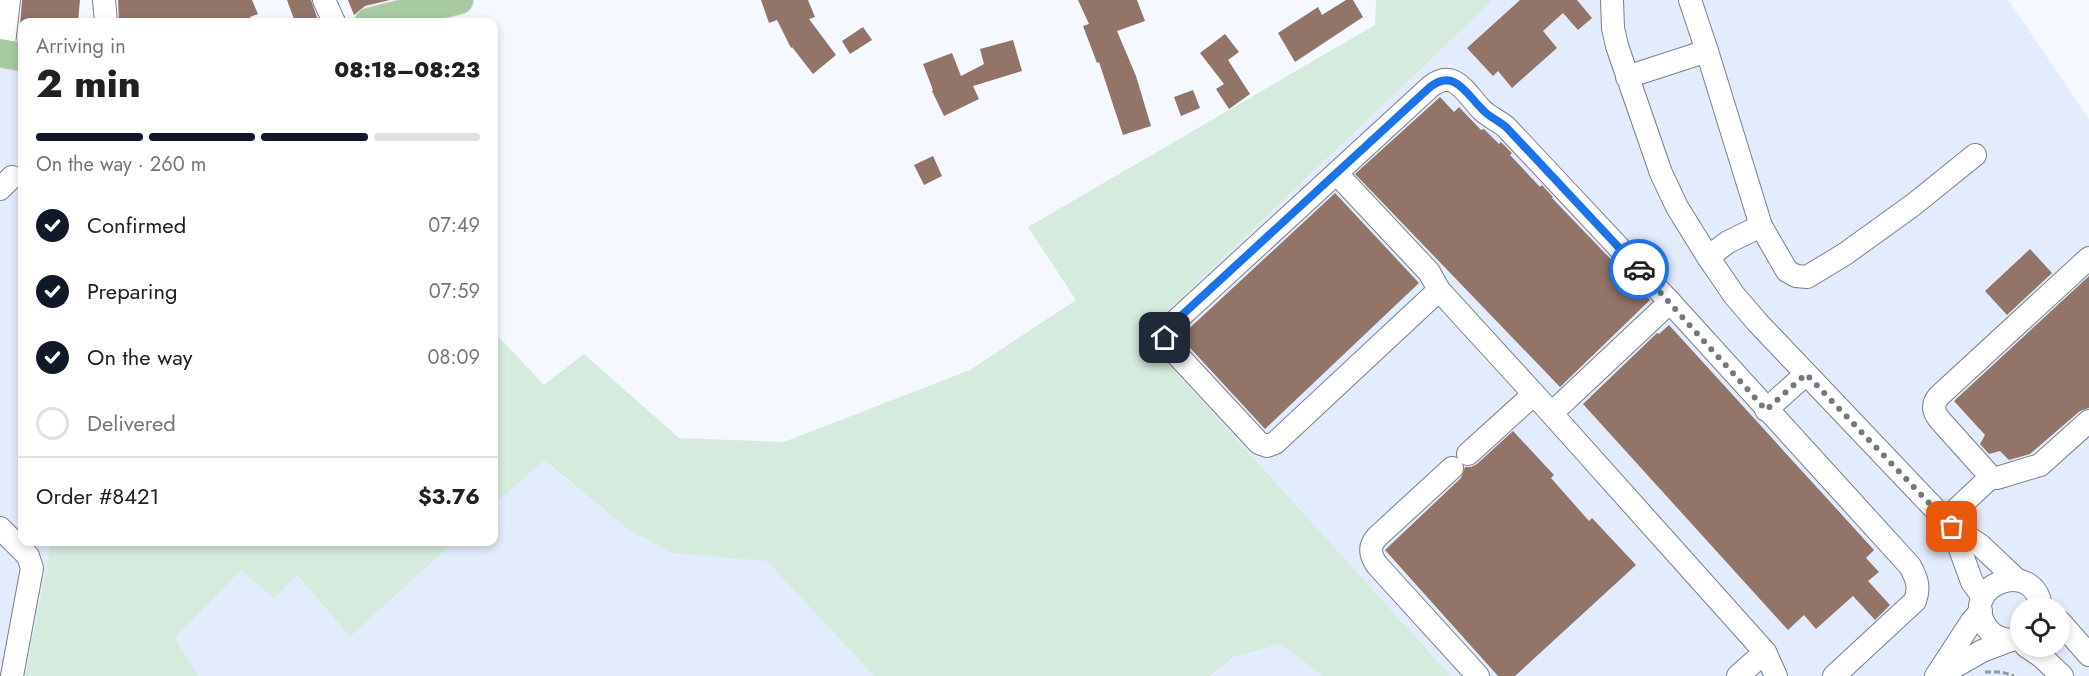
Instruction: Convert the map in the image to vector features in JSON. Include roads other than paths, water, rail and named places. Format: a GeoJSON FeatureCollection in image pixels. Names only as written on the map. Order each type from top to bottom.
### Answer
{"type":"FeatureCollection","features":[{"type":"Feature","properties":{"kind":"main road"},"geometry":{"type":"LineString","coordinates":[[385,18],[459,0]]}},
{"type":"Feature","properties":{"kind":"street"},"geometry":{"type":"LineString","coordinates":[[8,54],[9,0]]}},
{"type":"Feature","properties":{"kind":"street"},"geometry":{"type":"LineString","coordinates":[[104,0],[106,18]]}},
{"type":"Feature","properties":{"kind":"street"},"geometry":{"type":"LineString","coordinates":[[324,0],[332,18]]}},
{"type":"Feature","properties":{"kind":"street"},"geometry":{"type":"LineString","coordinates":[[1612,0],[1615,37],[1655,157],[1668,189],[1708,257],[1746,310],[1948,524],[1980,545],[2016,579],[2032,587],[2038,597]]}},
{"type":"Feature","properties":{"kind":"street"},"geometry":{"type":"LineString","coordinates":[[1690,0],[1761,226],[1787,271],[1796,276],[1807,277],[1855,247],[1974,155]]}},
{"type":"Feature","properties":{"kind":"street"},"geometry":{"type":"LineString","coordinates":[[1627,77],[1707,51]]}},
{"type":"Feature","properties":{"kind":"street"},"geometry":{"type":"LineString","coordinates":[[1439,290],[1275,443],[1267,446],[1259,443],[1169,346],[1165,338],[1169,327],[1430,87],[1443,79],[1454,81],[1485,113],[1506,127],[1670,302],[1910,566],[1917,578],[1919,590],[1915,602],[1834,676]]}},
{"type":"Feature","properties":{"kind":"street"},"geometry":{"type":"LineString","coordinates":[[1337,174],[1430,272],[1439,290],[1765,652],[1776,676]]}},
{"type":"Feature","properties":{"kind":"street"},"geometry":{"type":"LineString","coordinates":[[1708,257],[1728,242],[1761,226]]}},
{"type":"Feature","properties":{"kind":"street"},"geometry":{"type":"LineString","coordinates":[[1991,477],[1936,416],[1934,402],[2089,258]]}},
{"type":"Feature","properties":{"kind":"street"},"geometry":{"type":"LineString","coordinates":[[1552,413],[1670,302]]}},
{"type":"Feature","properties":{"kind":"street"},"geometry":{"type":"LineString","coordinates":[[1766,410],[1806,374]]}},
{"type":"Feature","properties":{"kind":"street"},"geometry":{"type":"LineString","coordinates":[[1478,676],[1377,565],[1370,551],[1377,537],[1534,394]]}},
{"type":"Feature","properties":{"kind":"street"},"geometry":{"type":"LineString","coordinates":[[1948,524],[1991,477],[2003,477],[2040,465],[2089,420]]}},
{"type":"Feature","properties":{"kind":"street"},"geometry":{"type":"LineString","coordinates":[[1948,524],[1982,604],[1983,622],[1990,632],[1999,638],[2010,640]]}},
{"type":"Feature","properties":{"kind":"street"},"geometry":{"type":"LineString","coordinates":[[0,528],[18,545]]}},
{"type":"Feature","properties":{"kind":"street"},"geometry":{"type":"LineString","coordinates":[[12,676],[32,568],[30,560],[19,546]]}},
{"type":"Feature","properties":{"kind":"street"},"geometry":{"type":"LineString","coordinates":[[1938,674],[1991,587],[1998,582],[2016,579]]}},
{"type":"Feature","properties":{"kind":"street"},"geometry":{"type":"LineString","coordinates":[[2070,630],[2085,641]]}},
{"type":"Feature","properties":{"kind":"street"},"geometry":{"type":"LineString","coordinates":[[1938,674],[1982,651],[2010,643]]}},
{"type":"Feature","properties":{"kind":"street"},"geometry":{"type":"LineString","coordinates":[[1738,676],[1765,652]]}},
{"type":"Feature","properties":{"kind":"street"},"geometry":{"type":"LineString","coordinates":[[2042,657],[2062,676]]}}]}
